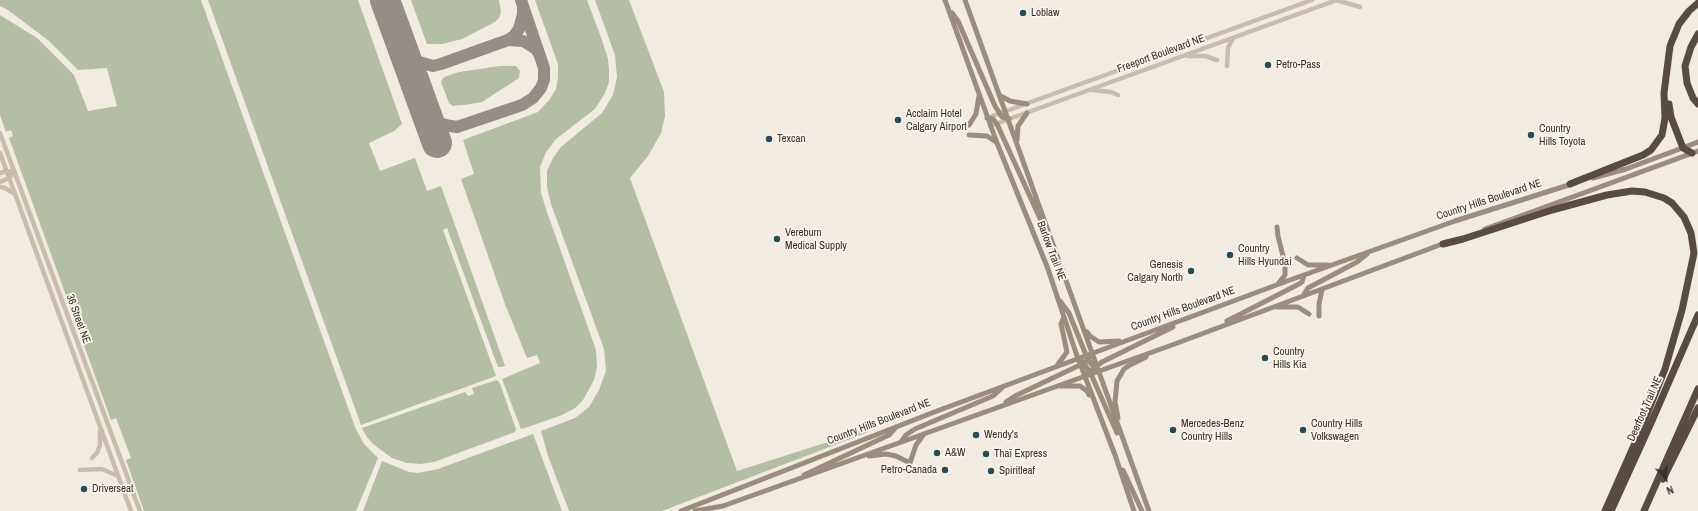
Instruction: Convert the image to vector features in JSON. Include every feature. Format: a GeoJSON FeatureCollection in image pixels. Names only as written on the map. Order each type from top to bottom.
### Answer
{"type":"FeatureCollection","features":[{"type":"Feature","properties":{"kind":"highway"},"geometry":{"type":"LineString","coordinates":[[1695,152],[1683,148],[1671,117],[1668,101],[1668,84],[1678,35],[1685,20],[1698,4]]}},
{"type":"Feature","properties":{"kind":"highway"},"geometry":{"type":"LineString","coordinates":[[1570,184],[1638,158],[1651,150],[1662,135],[1665,118],[1664,93],[1670,46],[1679,24],[1689,11],[1698,4]]}},
{"type":"Feature","properties":{"kind":"highway"},"geometry":{"type":"LineString","coordinates":[[1698,34],[1691,47],[1685,66],[1687,83],[1693,98],[1698,104]]}},
{"type":"Feature","properties":{"kind":"highway"},"geometry":{"type":"LineString","coordinates":[[1443,244],[1463,240],[1552,210],[1607,195],[1632,191],[1645,192],[1664,198],[1672,203],[1684,216],[1691,233],[1694,253],[1682,310],[1665,369],[1639,434],[1605,511]]}},
{"type":"Feature","properties":{"kind":"highway","name":"Deerfoot Trail NE"},"geometry":{"type":"LineString","coordinates":[[1611,511],[1698,314]]}},
{"type":"Feature","properties":{"kind":"highway"},"geometry":{"type":"LineString","coordinates":[[1645,511],[1698,389]]}},
{"type":"Feature","properties":{"kind":"highway"},"geometry":{"type":"LineString","coordinates":[[1645,511],[1698,408]]}},
{"type":"Feature","properties":{"kind":"main road","name":"Barlow Trail NE"},"geometry":{"type":"LineString","coordinates":[[946,0],[990,126],[1048,269],[1078,358],[1085,361],[1084,376],[1116,455],[1129,496],[1132,511]]}},
{"type":"Feature","properties":{"kind":"main road","name":"Barlow Trail NE"},"geometry":{"type":"LineString","coordinates":[[965,0],[1092,353],[1094,370],[1121,435],[1128,458],[1149,510]]}},
{"type":"Feature","properties":{"kind":"main road"},"geometry":{"type":"LineString","coordinates":[[948,8],[958,21],[1000,114],[1004,118],[1009,119]]}},
{"type":"Feature","properties":{"kind":"main road"},"geometry":{"type":"LineString","coordinates":[[969,125],[976,114],[979,95]]}},
{"type":"Feature","properties":{"kind":"main road"},"geometry":{"type":"LineString","coordinates":[[999,95],[1010,101],[1027,104]]}},
{"type":"Feature","properties":{"kind":"main road"},"geometry":{"type":"LineString","coordinates":[[1016,141],[1018,126],[1027,113]]}},
{"type":"Feature","properties":{"kind":"main road"},"geometry":{"type":"LineString","coordinates":[[987,118],[993,119],[998,124],[1043,226],[1048,232]]}},
{"type":"Feature","properties":{"kind":"main road"},"geometry":{"type":"LineString","coordinates":[[969,135],[987,136],[997,143]]}},
{"type":"Feature","properties":{"kind":"main road","name":"Country Hills Boulevard NE"},"geometry":{"type":"LineString","coordinates":[[681,511],[896,426],[1058,365],[1078,358],[1085,361],[1092,353],[1196,316],[1278,284],[1455,220],[1570,184],[1626,169],[1698,142]]}},
{"type":"Feature","properties":{"kind":"main road","name":"Country Hills Boulevard NE"},"geometry":{"type":"LineString","coordinates":[[695,511],[723,506],[1084,376],[1094,370],[1172,345],[1695,152]]}},
{"type":"Feature","properties":{"kind":"main road"},"geometry":{"type":"LineString","coordinates":[[1277,227],[1285,264],[1285,275],[1278,284]]}},
{"type":"Feature","properties":{"kind":"main road"},"geometry":{"type":"LineString","coordinates":[[1303,296],[1308,288],[1357,262],[1369,252]]}},
{"type":"Feature","properties":{"kind":"main road"},"geometry":{"type":"LineString","coordinates":[[1297,258],[1308,265],[1334,264]]}},
{"type":"Feature","properties":{"kind":"main road"},"geometry":{"type":"LineString","coordinates":[[1199,335],[1299,284],[1302,282],[1304,275]]}},
{"type":"Feature","properties":{"kind":"main road"},"geometry":{"type":"LineString","coordinates":[[1319,316],[1322,290]]}},
{"type":"Feature","properties":{"kind":"main road"},"geometry":{"type":"LineString","coordinates":[[1058,298],[1069,313],[1085,361],[1094,370],[1128,458]]}},
{"type":"Feature","properties":{"kind":"main road"},"geometry":{"type":"LineString","coordinates":[[1270,308],[1298,307],[1309,314]]}},
{"type":"Feature","properties":{"kind":"main road"},"geometry":{"type":"LineString","coordinates":[[1094,370],[1196,316]]}},
{"type":"Feature","properties":{"kind":"main road"},"geometry":{"type":"LineString","coordinates":[[1058,365],[1066,352],[1061,324],[1064,317]]}},
{"type":"Feature","properties":{"kind":"main road"},"geometry":{"type":"LineString","coordinates":[[1079,318],[1090,336],[1099,342],[1128,340]]}},
{"type":"Feature","properties":{"kind":"main road"},"geometry":{"type":"LineString","coordinates":[[1121,435],[1115,402],[1115,389],[1120,375],[1130,365],[1172,345]]}},
{"type":"Feature","properties":{"kind":"main road"},"geometry":{"type":"LineString","coordinates":[[1002,405],[1015,396],[1085,361]]}},
{"type":"Feature","properties":{"kind":"main road"},"geometry":{"type":"LineString","coordinates":[[901,442],[906,435],[911,432],[993,396],[1005,385]]}},
{"type":"Feature","properties":{"kind":"main road"},"geometry":{"type":"LineString","coordinates":[[1056,386],[1080,386],[1088,391],[1098,412]]}},
{"type":"Feature","properties":{"kind":"main road"},"geometry":{"type":"LineString","coordinates":[[795,480],[811,470],[889,435],[896,426]]}},
{"type":"Feature","properties":{"kind":"main road"},"geometry":{"type":"LineString","coordinates":[[862,456],[886,454],[896,456],[910,463],[916,445],[924,434]]}},
{"type":"Feature","properties":{"kind":"main road"},"geometry":{"type":"LineString","coordinates":[[1116,455],[1142,511]]}},
{"type":"Feature","properties":{"kind":"street","name":"Freeport Boulevard NE"},"geometry":{"type":"LineString","coordinates":[[987,118],[1312,0]]}},
{"type":"Feature","properties":{"kind":"street","name":"Freeport Boulevard NE"},"geometry":{"type":"LineString","coordinates":[[990,126],[1336,0]]}},
{"type":"Feature","properties":{"kind":"street"},"geometry":{"type":"LineString","coordinates":[[1336,0],[1353,4],[1360,8]]}},
{"type":"Feature","properties":{"kind":"street"},"geometry":{"type":"LineString","coordinates":[[1227,66],[1228,48],[1233,38]]}},
{"type":"Feature","properties":{"kind":"street"},"geometry":{"type":"LineString","coordinates":[[1184,56],[1205,56],[1217,60]]}},
{"type":"Feature","properties":{"kind":"street"},"geometry":{"type":"LineString","coordinates":[[1090,90],[1111,92],[1118,95]]}},
{"type":"Feature","properties":{"kind":"street","name":"36 Street NE"},"geometry":{"type":"LineString","coordinates":[[0,133],[140,511]]}},
{"type":"Feature","properties":{"kind":"street","name":"36 Street NE"},"geometry":{"type":"LineString","coordinates":[[0,153],[131,511]]}},
{"type":"Feature","properties":{"kind":"street"},"geometry":{"type":"LineString","coordinates":[[0,174],[6,171],[14,172]]}},
{"type":"Feature","properties":{"kind":"street"},"geometry":{"type":"LineString","coordinates":[[0,182],[9,178],[14,172]]}},
{"type":"Feature","properties":{"kind":"street"},"geometry":{"type":"LineString","coordinates":[[0,187],[5,188],[15,194]]}},
{"type":"Feature","properties":{"kind":"street"},"geometry":{"type":"LineString","coordinates":[[92,458],[97,453],[100,445],[101,427]]}},
{"type":"Feature","properties":{"kind":"street"},"geometry":{"type":"LineString","coordinates":[[80,470],[102,468],[118,476]]}},
{"type":"Feature","properties":{"kind":"green space"},"geometry":{"type":"Polygon","coordinates":[[[0,0],[201,0],[355,427],[364,444],[378,458],[356,511],[144,511],[126,460],[131,458],[116,418],[111,420],[9,138],[13,136],[11,130],[6,132],[0,115],[0,15],[37,38],[74,75],[88,111],[117,106],[107,68],[78,70],[49,41],[8,10],[0,6],[0,0]]]}},
{"type":"Feature","properties":{"kind":"green space"},"geometry":{"type":"Polygon","coordinates":[[[208,0],[358,0],[402,124],[394,131],[369,143],[380,171],[415,158],[427,191],[441,186],[505,366],[498,367],[447,228],[443,230],[496,376],[361,425],[208,0]]]}},
{"type":"Feature","properties":{"kind":"green space"},"geometry":{"type":"Polygon","coordinates":[[[411,0],[499,0],[501,12],[499,18],[495,22],[462,39],[442,44],[427,44],[411,0]]]}},
{"type":"Feature","properties":{"kind":"green space"},"geometry":{"type":"Polygon","coordinates":[[[535,0],[587,0],[608,59],[609,82],[605,93],[595,109],[556,139],[546,152],[540,167],[541,193],[596,350],[597,367],[594,380],[583,400],[575,408],[562,415],[521,429],[502,379],[540,363],[537,355],[527,358],[505,304],[461,179],[474,174],[463,140],[538,112],[550,99],[556,89],[558,64],[535,0]]]}},
{"type":"Feature","properties":{"kind":"green space"},"geometry":{"type":"Polygon","coordinates":[[[595,0],[629,0],[664,92],[665,116],[661,133],[648,156],[630,178],[737,471],[872,428],[866,433],[662,511],[569,511],[548,456],[541,431],[575,418],[589,407],[599,390],[606,371],[604,349],[551,204],[547,187],[547,171],[553,158],[561,147],[602,113],[613,95],[617,77],[615,55],[595,0]]]}},
{"type":"Feature","properties":{"kind":"green space"},"geometry":{"type":"Polygon","coordinates":[[[500,66],[516,66],[520,71],[519,78],[482,102],[453,106],[449,103],[441,82],[444,77],[459,72],[500,66]]]}},
{"type":"Feature","properties":{"kind":"green space"},"geometry":{"type":"Polygon","coordinates":[[[497,380],[500,384],[516,429],[515,432],[434,462],[421,464],[407,463],[392,458],[373,444],[362,428],[465,392],[468,396],[474,394],[472,388],[497,380]]]}},
{"type":"Feature","properties":{"kind":"green space"},"geometry":{"type":"Polygon","coordinates":[[[533,434],[562,511],[363,511],[382,461],[409,472],[418,473],[438,469],[533,434]]]}},
{"type":"Feature","properties":{"kind":"taxiway"},"geometry":{"type":"LineString","coordinates":[[421,101],[436,121],[445,125],[457,127],[522,105],[533,98],[541,88],[544,80],[544,68],[521,0]]}},
{"type":"Feature","properties":{"kind":"taxiway"},"geometry":{"type":"LineString","coordinates":[[400,41],[409,55],[416,61],[433,66],[441,64],[508,40],[514,36],[519,29],[523,9]]}},
{"type":"Feature","properties":{"kind":"taxiway"},"geometry":{"type":"LineString","coordinates":[[508,40],[523,41],[536,49],[539,54]]}},
{"type":"Feature","properties":{"kind":"runway"},"geometry":{"type":"LineString","coordinates":[[385,0],[437,143]]}},
{"type":"Feature","properties":{"kind":"place","name":"Loblaw"},"geometry":{"type":"Point","coordinates":[1023,13]}},
{"type":"Feature","properties":{"kind":"place","name":"Petro-Pass"},"geometry":{"type":"Point","coordinates":[1268,65]}},
{"type":"Feature","properties":{"kind":"place","name":"Acclaim Hotel Calgary Airport"},"geometry":{"type":"Point","coordinates":[898,120]}},
{"type":"Feature","properties":{"kind":"place","name":"Country Hills Toyota"},"geometry":{"type":"Point","coordinates":[1531,135]}},
{"type":"Feature","properties":{"kind":"place","name":"Texcan"},"geometry":{"type":"Point","coordinates":[769,139]}},
{"type":"Feature","properties":{"kind":"place","name":"Vereburn Medical Supply"},"geometry":{"type":"Point","coordinates":[777,239]}},
{"type":"Feature","properties":{"kind":"place","name":"Country Hills Hyundai"},"geometry":{"type":"Point","coordinates":[1230,255]}},
{"type":"Feature","properties":{"kind":"place","name":"Genesis Calgary North"},"geometry":{"type":"Point","coordinates":[1191,271]}},
{"type":"Feature","properties":{"kind":"place","name":"Country Hills Kia"},"geometry":{"type":"Point","coordinates":[1265,358]}},
{"type":"Feature","properties":{"kind":"place","name":"Mercedes-Benz Country Hills"},"geometry":{"type":"Point","coordinates":[1173,430]}},
{"type":"Feature","properties":{"kind":"place","name":"Country Hills Volkswagen"},"geometry":{"type":"Point","coordinates":[1303,430]}},
{"type":"Feature","properties":{"kind":"place","name":"Wendy's"},"geometry":{"type":"Point","coordinates":[976,435]}},
{"type":"Feature","properties":{"kind":"place","name":"A&W"},"geometry":{"type":"Point","coordinates":[937,453]}},
{"type":"Feature","properties":{"kind":"place","name":"Thaï Express"},"geometry":{"type":"Point","coordinates":[986,454]}},
{"type":"Feature","properties":{"kind":"place","name":"Petro-Canada"},"geometry":{"type":"Point","coordinates":[945,470]}},
{"type":"Feature","properties":{"kind":"place","name":"Spiritleaf"},"geometry":{"type":"Point","coordinates":[991,471]}},
{"type":"Feature","properties":{"kind":"place","name":"Driverseat"},"geometry":{"type":"Point","coordinates":[84,489]}}]}
